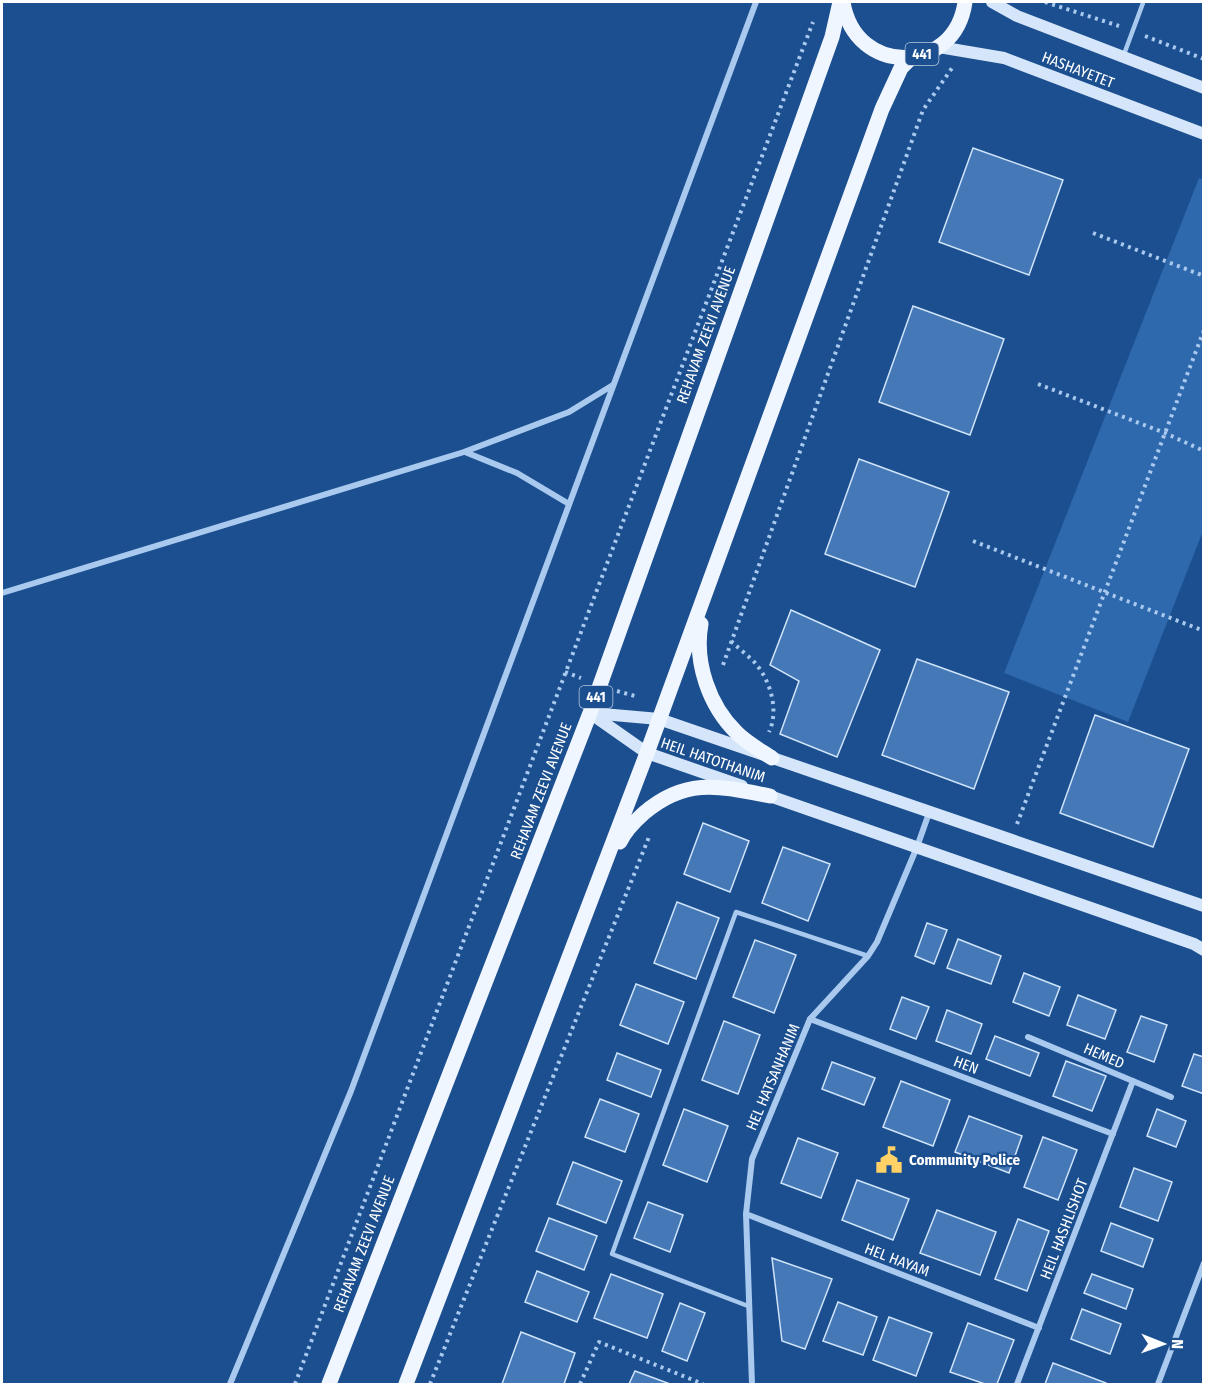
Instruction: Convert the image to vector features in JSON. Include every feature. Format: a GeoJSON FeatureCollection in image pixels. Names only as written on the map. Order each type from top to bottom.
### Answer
{"type":"FeatureCollection","features":[{"type":"Feature","properties":{"kind":"main road","name":"441"},"geometry":{"type":"LineString","coordinates":[[841,2],[845,18],[856,35],[873,50],[894,57],[912,57],[939,47],[952,35],[964,12],[965,2]]}},
{"type":"Feature","properties":{"kind":"main road","name":"REHAVAM ZEEVI AVENUE"},"geometry":{"type":"LineString","coordinates":[[329,1384],[590,713],[832,37],[841,2]]}},
{"type":"Feature","properties":{"kind":"main road","name":"441"},"geometry":{"type":"LineString","coordinates":[[406,1384],[648,753],[882,108],[901,68],[912,57]]}},
{"type":"Feature","properties":{"kind":"main road"},"geometry":{"type":"LineString","coordinates":[[710,582],[700,627],[698,650],[707,685],[727,723],[739,735],[766,754]]}},
{"type":"Feature","properties":{"kind":"main road"},"geometry":{"type":"LineString","coordinates":[[596,890],[622,837],[654,804],[699,786],[724,787],[770,796]]}},
{"type":"Feature","properties":{"kind":"street"},"geometry":{"type":"LineString","coordinates":[[230,1384],[351,1092],[756,2]]}},
{"type":"Feature","properties":{"kind":"street","name":"HASHAYETET"},"geometry":{"type":"LineString","coordinates":[[992,2],[1017,16],[1203,88]]}},
{"type":"Feature","properties":{"kind":"street","name":"HASHAYETET"},"geometry":{"type":"LineString","coordinates":[[939,47],[1004,58],[1203,134]]}},
{"type":"Feature","properties":{"kind":"street"},"geometry":{"type":"LineString","coordinates":[[2,593],[464,452],[569,412],[613,386]]}},
{"type":"Feature","properties":{"kind":"street"},"geometry":{"type":"LineString","coordinates":[[464,452],[517,473],[569,504]]}},
{"type":"Feature","properties":{"kind":"street","name":"HEIL HATOTHANIM"},"geometry":{"type":"LineString","coordinates":[[590,713],[662,712],[766,754],[929,813],[1203,906]]}},
{"type":"Feature","properties":{"kind":"street","name":"HEIL HATOTHANIM"},"geometry":{"type":"LineString","coordinates":[[590,713],[648,753],[1194,944],[1203,950]]}},
{"type":"Feature","properties":{"kind":"street","name":"HEL HATSANHANIM"},"geometry":{"type":"LineString","coordinates":[[752,1384],[746,1214],[752,1159],[810,1019],[868,956],[877,942],[929,813]]}},
{"type":"Feature","properties":{"kind":"street","name":"HEN"},"geometry":{"type":"LineString","coordinates":[[810,1019],[1113,1134]]}},
{"type":"Feature","properties":{"kind":"street","name":"HEMED"},"geometry":{"type":"LineString","coordinates":[[1028,1037],[1171,1097]]}},
{"type":"Feature","properties":{"kind":"street","name":"HEIL HASHLISHOT"},"geometry":{"type":"LineString","coordinates":[[1017,1384],[1133,1081]]}},
{"type":"Feature","properties":{"kind":"street","name":"HEL HAYAM"},"geometry":{"type":"LineString","coordinates":[[746,1214],[1039,1328]]}},
{"type":"Feature","properties":{"kind":"street"},"geometry":{"type":"LineString","coordinates":[[1158,1384],[1203,1263]]}},
{"type":"Feature","properties":{"kind":"lane"},"geometry":{"type":"LineString","coordinates":[[1123,57],[1143,3]]}},
{"type":"Feature","properties":{"kind":"lane"},"geometry":{"type":"LineString","coordinates":[[748,1306],[612,1254],[736,912],[868,956]]}},
{"type":"Feature","properties":{"kind":"path"},"geometry":{"type":"LineString","coordinates":[[295,1384],[805,41]]}},
{"type":"Feature","properties":{"kind":"path"},"geometry":{"type":"LineString","coordinates":[[707,685],[720,670],[731,642],[923,110],[964,50]]}},
{"type":"Feature","properties":{"kind":"path"},"geometry":{"type":"LineString","coordinates":[[1093,233],[1203,276]]}},
{"type":"Feature","properties":{"kind":"path"},"geometry":{"type":"LineString","coordinates":[[1011,840],[1203,330]]}},
{"type":"Feature","properties":{"kind":"path"},"geometry":{"type":"LineString","coordinates":[[1038,384],[1165,433],[1203,451]]}},
{"type":"Feature","properties":{"kind":"path"},"geometry":{"type":"LineString","coordinates":[[973,541],[1203,631]]}},
{"type":"Feature","properties":{"kind":"path"},"geometry":{"type":"LineString","coordinates":[[731,642],[757,665],[773,695],[772,726],[766,754]]}},
{"type":"Feature","properties":{"kind":"path"},"geometry":{"type":"LineString","coordinates":[[565,672],[662,712]]}},
{"type":"Feature","properties":{"kind":"path"},"geometry":{"type":"LineString","coordinates":[[430,1384],[651,832]]}},
{"type":"Feature","properties":{"kind":"path"},"geometry":{"type":"LineString","coordinates":[[580,1384],[598,1342],[702,1384]]}},
{"type":"Feature","properties":{"kind":"shaded area"},"geometry":{"type":"Polygon","coordinates":[[[1199,178],[1204,180],[1203,531],[1128,722],[1004,673],[1199,178]]]}},
{"type":"Feature","properties":{"kind":"building"},"geometry":{"type":"Polygon","coordinates":[[[973,148],[1063,180],[1029,275],[939,242],[973,148]]]}},
{"type":"Feature","properties":{"kind":"building"},"geometry":{"type":"Polygon","coordinates":[[[913,306],[1004,339],[970,435],[879,402],[913,306]]]}},
{"type":"Feature","properties":{"kind":"building"},"geometry":{"type":"Polygon","coordinates":[[[859,459],[949,492],[915,587],[825,554],[859,459]]]}},
{"type":"Feature","properties":{"kind":"building"},"geometry":{"type":"Polygon","coordinates":[[[791,610],[880,650],[837,757],[780,734],[799,681],[770,665],[791,610]]]}},
{"type":"Feature","properties":{"kind":"building"},"geometry":{"type":"Polygon","coordinates":[[[917,659],[1009,692],[974,789],[882,755],[917,659]]]}},
{"type":"Feature","properties":{"kind":"building"},"geometry":{"type":"Polygon","coordinates":[[[1095,715],[1189,749],[1153,847],[1060,813],[1095,715]]]}},
{"type":"Feature","properties":{"kind":"building"},"geometry":{"type":"Polygon","coordinates":[[[703,823],[749,841],[730,892],[684,874],[703,823]]]}},
{"type":"Feature","properties":{"kind":"building"},"geometry":{"type":"Polygon","coordinates":[[[783,847],[830,864],[808,921],[762,903],[783,847]]]}},
{"type":"Feature","properties":{"kind":"building"},"geometry":{"type":"Polygon","coordinates":[[[677,902],[719,918],[696,979],[654,963],[677,902]]]}},
{"type":"Feature","properties":{"kind":"building"},"geometry":{"type":"Polygon","coordinates":[[[927,923],[947,930],[934,964],[915,956],[927,923]]]}},
{"type":"Feature","properties":{"kind":"building"},"geometry":{"type":"Polygon","coordinates":[[[958,939],[1001,956],[991,984],[947,968],[958,939]]]}},
{"type":"Feature","properties":{"kind":"building"},"geometry":{"type":"Polygon","coordinates":[[[755,940],[796,955],[774,1013],[733,997],[755,940]]]}},
{"type":"Feature","properties":{"kind":"building"},"geometry":{"type":"Polygon","coordinates":[[[1024,973],[1060,987],[1049,1016],[1013,1002],[1024,973]]]}},
{"type":"Feature","properties":{"kind":"building"},"geometry":{"type":"Polygon","coordinates":[[[636,984],[684,1002],[668,1044],[620,1025],[636,984]]]}},
{"type":"Feature","properties":{"kind":"building"},"geometry":{"type":"Polygon","coordinates":[[[1078,995],[1116,1010],[1105,1039],[1067,1025],[1078,995]]]}},
{"type":"Feature","properties":{"kind":"building"},"geometry":{"type":"Polygon","coordinates":[[[902,997],[929,1007],[916,1039],[890,1029],[902,997]]]}},
{"type":"Feature","properties":{"kind":"building"},"geometry":{"type":"Polygon","coordinates":[[[947,1010],[982,1024],[971,1054],[936,1041],[947,1010]]]}},
{"type":"Feature","properties":{"kind":"building"},"geometry":{"type":"Polygon","coordinates":[[[1141,1016],[1167,1025],[1154,1062],[1127,1052],[1141,1016]]]}},
{"type":"Feature","properties":{"kind":"building"},"geometry":{"type":"Polygon","coordinates":[[[724,1021],[760,1035],[738,1094],[702,1080],[724,1021]]]}},
{"type":"Feature","properties":{"kind":"building"},"geometry":{"type":"Polygon","coordinates":[[[995,1036],[1039,1053],[1030,1076],[986,1059],[995,1036]]]}},
{"type":"Feature","properties":{"kind":"building"},"geometry":{"type":"Polygon","coordinates":[[[617,1053],[661,1070],[651,1097],[607,1080],[617,1053]]]}},
{"type":"Feature","properties":{"kind":"building"},"geometry":{"type":"Polygon","coordinates":[[[1194,1054],[1204,1057],[1204,1094],[1182,1086],[1194,1054]]]}},
{"type":"Feature","properties":{"kind":"building"},"geometry":{"type":"Polygon","coordinates":[[[1066,1061],[1106,1076],[1092,1111],[1053,1096],[1066,1061]]]}},
{"type":"Feature","properties":{"kind":"building"},"geometry":{"type":"Polygon","coordinates":[[[832,1062],[875,1078],[864,1105],[822,1089],[832,1062]]]}},
{"type":"Feature","properties":{"kind":"building"},"geometry":{"type":"Polygon","coordinates":[[[901,1081],[950,1100],[933,1146],[883,1127],[901,1081]]]}},
{"type":"Feature","properties":{"kind":"building"},"geometry":{"type":"Polygon","coordinates":[[[600,1099],[639,1114],[625,1152],[585,1137],[600,1099]]]}},
{"type":"Feature","properties":{"kind":"building"},"geometry":{"type":"Polygon","coordinates":[[[684,1109],[728,1126],[707,1182],[663,1165],[684,1109]]]}},
{"type":"Feature","properties":{"kind":"building"},"geometry":{"type":"Polygon","coordinates":[[[1157,1109],[1186,1121],[1176,1147],[1147,1136],[1157,1109]]]}},
{"type":"Feature","properties":{"kind":"building"},"geometry":{"type":"Polygon","coordinates":[[[969,1116],[1022,1136],[1009,1173],[955,1152],[969,1116]]]}},
{"type":"Feature","properties":{"kind":"building"},"geometry":{"type":"Polygon","coordinates":[[[1043,1137],[1077,1150],[1058,1200],[1024,1187],[1043,1137]]]}},
{"type":"Feature","properties":{"kind":"building"},"geometry":{"type":"Polygon","coordinates":[[[798,1138],[838,1153],[821,1198],[781,1183],[798,1138]]]}},
{"type":"Feature","properties":{"kind":"building"},"geometry":{"type":"Polygon","coordinates":[[[573,1162],[622,1181],[606,1223],[557,1204],[573,1162]]]}},
{"type":"Feature","properties":{"kind":"building"},"geometry":{"type":"Polygon","coordinates":[[[1134,1168],[1172,1182],[1158,1221],[1120,1207],[1134,1168]]]}},
{"type":"Feature","properties":{"kind":"building"},"geometry":{"type":"Polygon","coordinates":[[[857,1180],[909,1199],[893,1240],[842,1220],[857,1180]]]}},
{"type":"Feature","properties":{"kind":"building"},"geometry":{"type":"Polygon","coordinates":[[[648,1202],[683,1215],[670,1252],[634,1238],[648,1202]]]}},
{"type":"Feature","properties":{"kind":"building"},"geometry":{"type":"Polygon","coordinates":[[[937,1210],[996,1232],[980,1275],[920,1253],[937,1210]]]}},
{"type":"Feature","properties":{"kind":"building"},"geometry":{"type":"Polygon","coordinates":[[[549,1218],[597,1236],[584,1270],[536,1251],[549,1218]]]}},
{"type":"Feature","properties":{"kind":"building"},"geometry":{"type":"Polygon","coordinates":[[[1018,1219],[1049,1231],[1027,1291],[995,1279],[1018,1219]]]}},
{"type":"Feature","properties":{"kind":"building"},"geometry":{"type":"Polygon","coordinates":[[[1111,1223],[1153,1239],[1143,1267],[1101,1251],[1111,1223]]]}},
{"type":"Feature","properties":{"kind":"building"},"geometry":{"type":"Polygon","coordinates":[[[772,1258],[832,1279],[805,1349],[782,1341],[772,1258]]]}},
{"type":"Feature","properties":{"kind":"building"},"geometry":{"type":"Polygon","coordinates":[[[537,1271],[589,1292],[577,1322],[525,1302],[537,1271]]]}},
{"type":"Feature","properties":{"kind":"building"},"geometry":{"type":"Polygon","coordinates":[[[611,1274],[663,1294],[647,1338],[594,1318],[611,1274]]]}},
{"type":"Feature","properties":{"kind":"building"},"geometry":{"type":"Polygon","coordinates":[[[1092,1274],[1133,1289],[1126,1309],[1084,1293],[1092,1274]]]}},
{"type":"Feature","properties":{"kind":"building"},"geometry":{"type":"Polygon","coordinates":[[[838,1302],[877,1317],[863,1355],[823,1341],[838,1302]]]}},
{"type":"Feature","properties":{"kind":"building"},"geometry":{"type":"Polygon","coordinates":[[[680,1303],[705,1313],[687,1361],[662,1351],[680,1303]]]}},
{"type":"Feature","properties":{"kind":"building"},"geometry":{"type":"Polygon","coordinates":[[[1082,1309],[1121,1324],[1110,1354],[1071,1339],[1082,1309]]]}},
{"type":"Feature","properties":{"kind":"building"},"geometry":{"type":"Polygon","coordinates":[[[889,1317],[932,1333],[916,1376],[873,1360],[889,1317]]]}},
{"type":"Feature","properties":{"kind":"building"},"geometry":{"type":"Polygon","coordinates":[[[968,1323],[1014,1340],[997,1384],[985,1384],[950,1372],[968,1323]]]}},
{"type":"Feature","properties":{"kind":"building"},"geometry":{"type":"Polygon","coordinates":[[[521,1332],[575,1353],[564,1384],[502,1384],[521,1332]]]}},
{"type":"Feature","properties":{"kind":"building"},"geometry":{"type":"Polygon","coordinates":[[[1053,1363],[1106,1383],[1106,1384],[1045,1384],[1053,1363]]]}},
{"type":"Feature","properties":{"kind":"building"},"geometry":{"type":"Polygon","coordinates":[[[635,1371],[670,1384],[629,1384],[635,1371]]]}},
{"type":"Feature","properties":{"kind":"place","name":"Community Police"},"geometry":{"type":"Point","coordinates":[889,1160]}}]}
